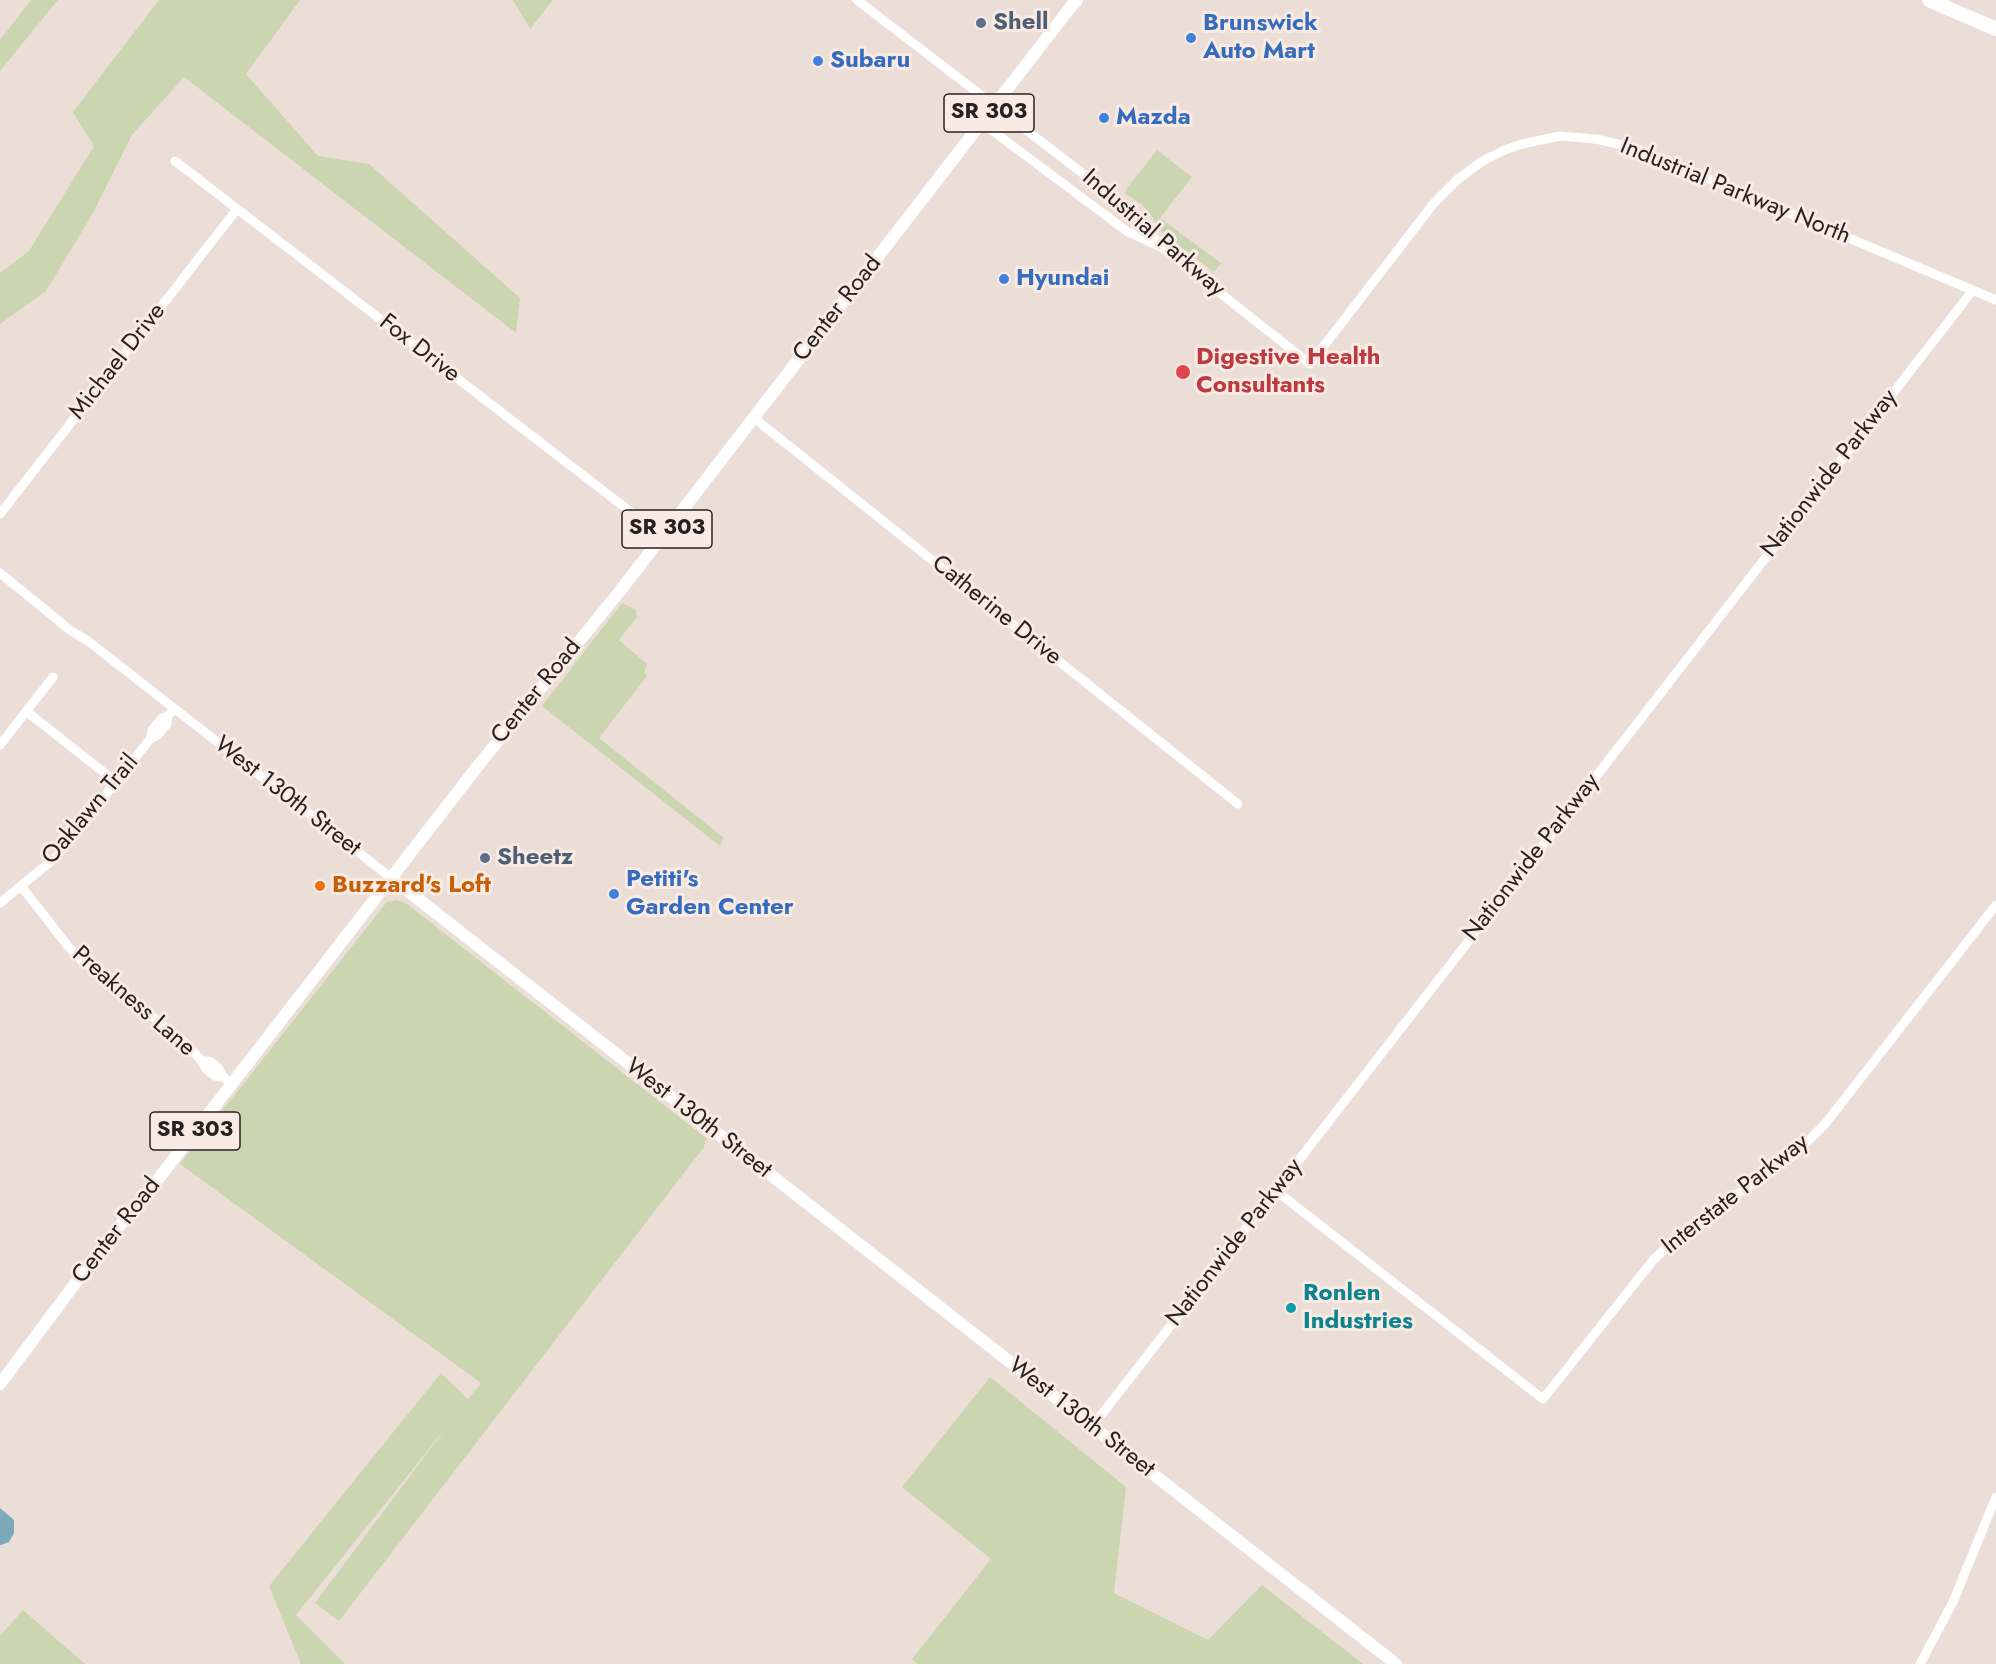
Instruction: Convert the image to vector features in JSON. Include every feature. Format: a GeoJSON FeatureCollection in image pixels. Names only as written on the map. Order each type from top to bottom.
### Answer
{"type":"FeatureCollection","features":[{"type":"Feature","properties":{"kind":"highway"},"geometry":{"type":"LineString","coordinates":[[1929,0],[1996,29]]}},
{"type":"Feature","properties":{"kind":"main road","name":"Center Road"},"geometry":{"type":"LineString","coordinates":[[0,1384],[107,1241],[152,1187],[227,1080],[662,536],[1076,0]]}},
{"type":"Feature","properties":{"kind":"main road","name":"West 130th Street"},"geometry":{"type":"LineString","coordinates":[[390,877],[1396,1664]]}},
{"type":"Feature","properties":{"kind":"street","name":"Industrial Parkway"},"geometry":{"type":"LineString","coordinates":[[857,0],[1112,196],[1139,220],[1163,248],[1310,364]]}},
{"type":"Feature","properties":{"kind":"street"},"geometry":{"type":"LineString","coordinates":[[982,123],[1128,232],[1163,248]]}},
{"type":"Feature","properties":{"kind":"street","name":"Industrial Parkway North"},"geometry":{"type":"LineString","coordinates":[[1310,364],[1434,203],[1458,179],[1484,160],[1505,150],[1560,136],[1596,139],[1635,148],[1996,300]]}},
{"type":"Feature","properties":{"kind":"street","name":"Fox Drive"},"geometry":{"type":"LineString","coordinates":[[175,161],[662,536]]}},
{"type":"Feature","properties":{"kind":"street","name":"Michael Drive"},"geometry":{"type":"LineString","coordinates":[[0,514],[237,209]]}},
{"type":"Feature","properties":{"kind":"street","name":"Nationwide Parkway"},"geometry":{"type":"LineString","coordinates":[[1092,1427],[1973,290]]}},
{"type":"Feature","properties":{"kind":"street","name":"Catherine Drive"},"geometry":{"type":"LineString","coordinates":[[754,417],[1238,804]]}},
{"type":"Feature","properties":{"kind":"street","name":"West 130th Street"},"geometry":{"type":"LineString","coordinates":[[0,573],[70,630],[88,641],[171,713],[390,877]]}},
{"type":"Feature","properties":{"kind":"street"},"geometry":{"type":"LineString","coordinates":[[0,745],[53,677]]}},
{"type":"Feature","properties":{"kind":"street"},"geometry":{"type":"LineString","coordinates":[[26,711],[116,782]]}},
{"type":"Feature","properties":{"kind":"street","name":"Oaklawn Trail"},"geometry":{"type":"LineString","coordinates":[[0,903],[56,857],[151,738],[158,735],[167,724],[171,713]]}},
{"type":"Feature","properties":{"kind":"street","name":"Preakness Lane"},"geometry":{"type":"LineString","coordinates":[[21,886],[74,952],[182,1040],[201,1060],[211,1062],[227,1080]]}},
{"type":"Feature","properties":{"kind":"street","name":"Interstate Parkway"},"geometry":{"type":"LineString","coordinates":[[1275,1190],[1543,1399],[1654,1259],[1696,1222],[1794,1155],[1824,1124],[1996,905]]}},
{"type":"Feature","properties":{"kind":"street"},"geometry":{"type":"LineString","coordinates":[[1920,1664],[1953,1602],[1996,1497]]}},
{"type":"Feature","properties":{"kind":"green space"},"geometry":{"type":"Polygon","coordinates":[[[31,0],[58,0],[0,71],[0,40],[31,0]]]}},
{"type":"Feature","properties":{"kind":"green space"},"geometry":{"type":"Polygon","coordinates":[[[159,0],[300,0],[246,74],[318,156],[369,164],[520,298],[516,333],[184,77],[132,135],[93,213],[46,291],[0,324],[0,273],[29,251],[94,146],[73,112],[159,0]]]}},
{"type":"Feature","properties":{"kind":"green space"},"geometry":{"type":"Polygon","coordinates":[[[513,0],[553,0],[530,29],[513,0]]]}},
{"type":"Feature","properties":{"kind":"green space"},"geometry":{"type":"Polygon","coordinates":[[[1157,150],[1192,177],[1160,218],[1221,263],[1214,272],[1165,235],[1141,204],[1125,193],[1157,150]]]}},
{"type":"Feature","properties":{"kind":"green space"},"geometry":{"type":"Polygon","coordinates":[[[622,603],[636,610],[637,617],[619,640],[647,664],[644,673],[647,676],[599,738],[724,838],[720,846],[542,706],[622,603]]]}},
{"type":"Feature","properties":{"kind":"green space"},"geometry":{"type":"Polygon","coordinates":[[[396,900],[407,904],[706,1138],[704,1147],[339,1621],[315,1603],[449,1424],[296,1615],[345,1664],[301,1664],[269,1586],[441,1373],[468,1399],[481,1383],[180,1164],[387,902],[396,900]]]}},
{"type":"Feature","properties":{"kind":"green space"},"geometry":{"type":"Polygon","coordinates":[[[990,1377],[1126,1487],[1114,1593],[1208,1640],[1262,1585],[1363,1664],[917,1664],[912,1659],[991,1559],[902,1487],[990,1377]]]}},
{"type":"Feature","properties":{"kind":"green space"},"geometry":{"type":"Polygon","coordinates":[[[23,1610],[85,1664],[0,1664],[0,1636],[23,1610]]]}},
{"type":"Feature","properties":{"kind":"water"},"geometry":{"type":"Polygon","coordinates":[[[0,1508],[14,1520],[14,1533],[9,1542],[1,1545],[0,1545],[0,1508]]]}},
{"type":"Feature","properties":{"kind":"place","name":"Shell"},"geometry":{"type":"Point","coordinates":[981,23]}},
{"type":"Feature","properties":{"kind":"place","name":"Brunswick Auto Mart"},"geometry":{"type":"Point","coordinates":[1191,38]}},
{"type":"Feature","properties":{"kind":"place","name":"Subaru"},"geometry":{"type":"Point","coordinates":[818,61]}},
{"type":"Feature","properties":{"kind":"place","name":"Mazda"},"geometry":{"type":"Point","coordinates":[1104,118]}},
{"type":"Feature","properties":{"kind":"place","name":"Hyundai"},"geometry":{"type":"Point","coordinates":[1004,279]}},
{"type":"Feature","properties":{"kind":"place","name":"Digestive Health Consultants"},"geometry":{"type":"Point","coordinates":[1183,372]}},
{"type":"Feature","properties":{"kind":"place","name":"Sheetz"},"geometry":{"type":"Point","coordinates":[485,858]}},
{"type":"Feature","properties":{"kind":"place","name":"Buzzard's Loft"},"geometry":{"type":"Point","coordinates":[320,886]}},
{"type":"Feature","properties":{"kind":"place","name":"Petiti's Garden Center"},"geometry":{"type":"Point","coordinates":[614,894]}},
{"type":"Feature","properties":{"kind":"place","name":"Ronlen Industries"},"geometry":{"type":"Point","coordinates":[1291,1308]}}]}
